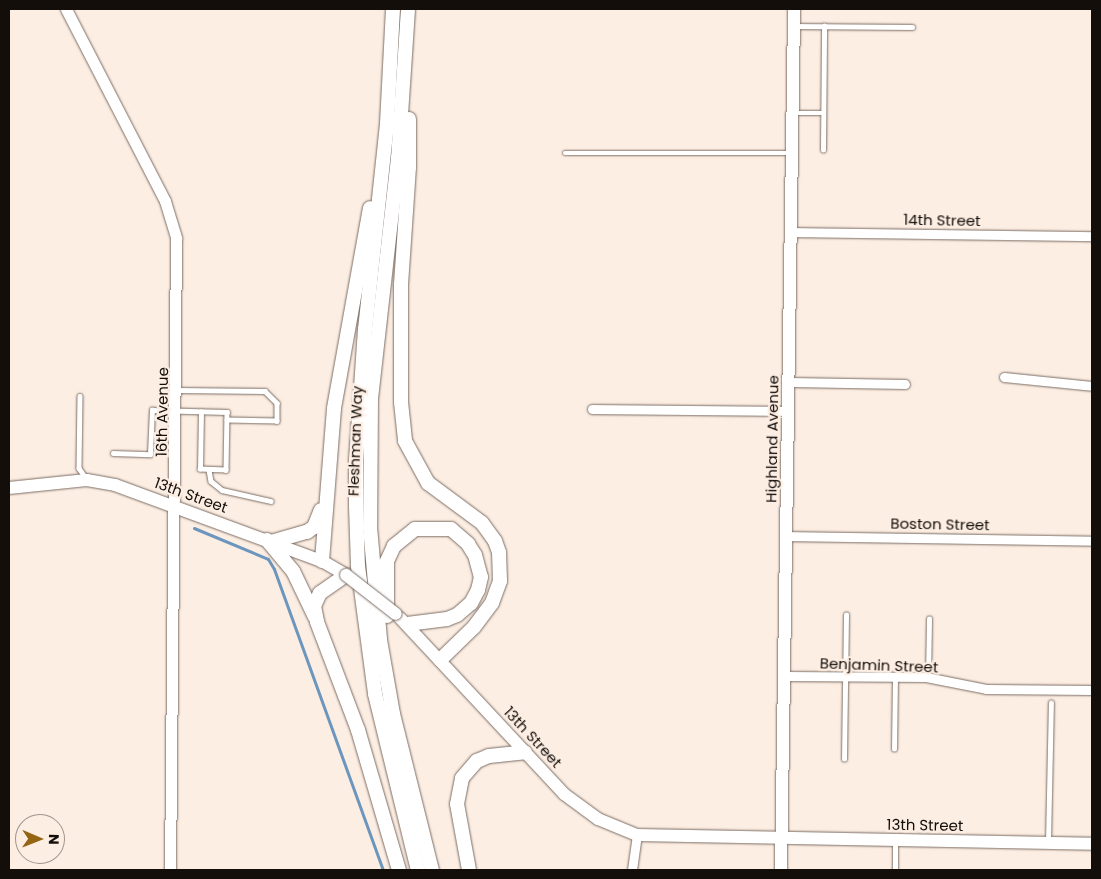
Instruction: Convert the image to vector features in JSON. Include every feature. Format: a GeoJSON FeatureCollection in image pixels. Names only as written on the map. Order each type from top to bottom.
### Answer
{"type":"FeatureCollection","features":[{"type":"Feature","properties":{"kind":"main road","name":"Fleshman Way"},"geometry":{"type":"LineString","coordinates":[[393,9],[387,124],[366,311],[357,432],[358,566],[375,694],[418,870]]}},
{"type":"Feature","properties":{"kind":"main road","name":"Highland Avenue"},"geometry":{"type":"LineString","coordinates":[[781,870],[790,382],[794,9]]}},
{"type":"Feature","properties":{"kind":"main road","name":"Fleshman Way"},"geometry":{"type":"LineString","coordinates":[[408,13],[398,158],[371,398],[369,474],[373,577],[393,714],[432,870]]}},
{"type":"Feature","properties":{"kind":"main road"},"geometry":{"type":"LineString","coordinates":[[408,13],[410,167],[401,337],[405,441],[428,483],[482,523],[495,541],[499,552],[500,581],[492,603],[474,627],[440,660]]}},
{"type":"Feature","properties":{"kind":"main road"},"geometry":{"type":"LineString","coordinates":[[322,561],[334,408],[356,273],[387,124]]}},
{"type":"Feature","properties":{"kind":"main road"},"geometry":{"type":"LineString","coordinates":[[329,470],[320,515],[314,527],[297,536],[269,541],[293,571],[317,622],[358,730],[399,870]]}},
{"type":"Feature","properties":{"kind":"main road","name":"13th Street"},"geometry":{"type":"LineString","coordinates":[[9,488],[87,480],[115,485],[322,561],[346,575],[396,614],[564,794],[598,819],[637,835],[1092,844]]}},
{"type":"Feature","properties":{"kind":"main road"},"geometry":{"type":"LineString","coordinates":[[393,714],[387,561],[394,546],[415,529],[450,529],[468,544],[475,555],[481,577],[478,590],[471,603],[457,615],[447,619],[406,624]]}},
{"type":"Feature","properties":{"kind":"main road"},"geometry":{"type":"LineString","coordinates":[[317,622],[314,606],[320,594],[346,575]]}},
{"type":"Feature","properties":{"kind":"main road"},"geometry":{"type":"LineString","coordinates":[[469,870],[457,804],[462,778],[477,761],[489,756],[524,752]]}},
{"type":"Feature","properties":{"kind":"street","name":"16th Avenue"},"geometry":{"type":"LineString","coordinates":[[66,9],[94,57],[172,222],[178,260],[170,870]]}},
{"type":"Feature","properties":{"kind":"street","name":"14th Street"},"geometry":{"type":"LineString","coordinates":[[792,232],[1092,236]]}},
{"type":"Feature","properties":{"kind":"street"},"geometry":{"type":"LineString","coordinates":[[1004,377],[1092,386]]}},
{"type":"Feature","properties":{"kind":"street"},"geometry":{"type":"LineString","coordinates":[[790,382],[905,384]]}},
{"type":"Feature","properties":{"kind":"street"},"geometry":{"type":"LineString","coordinates":[[592,408],[789,411]]}},
{"type":"Feature","properties":{"kind":"street","name":"Boston Street"},"geometry":{"type":"LineString","coordinates":[[787,536],[1092,541]]}},
{"type":"Feature","properties":{"kind":"street","name":"Benjamin Street"},"geometry":{"type":"LineString","coordinates":[[785,676],[928,678],[986,689],[1092,690]]}},
{"type":"Feature","properties":{"kind":"street"},"geometry":{"type":"LineString","coordinates":[[632,870],[637,835]]}},
{"type":"Feature","properties":{"kind":"lane"},"geometry":{"type":"LineString","coordinates":[[794,26],[912,27]]}},
{"type":"Feature","properties":{"kind":"lane"},"geometry":{"type":"LineString","coordinates":[[822,150],[824,26]]}},
{"type":"Feature","properties":{"kind":"lane"},"geometry":{"type":"LineString","coordinates":[[793,113],[823,113]]}},
{"type":"Feature","properties":{"kind":"lane"},"geometry":{"type":"LineString","coordinates":[[565,153],[792,154]]}},
{"type":"Feature","properties":{"kind":"lane"},"geometry":{"type":"LineString","coordinates":[[177,390],[265,391],[277,403],[277,421],[227,420]]}},
{"type":"Feature","properties":{"kind":"lane"},"geometry":{"type":"LineString","coordinates":[[80,396],[79,468],[87,480]]}},
{"type":"Feature","properties":{"kind":"lane"},"geometry":{"type":"LineString","coordinates":[[113,453],[150,454],[152,410],[227,412],[226,470],[200,469],[201,412]]}},
{"type":"Feature","properties":{"kind":"lane"},"geometry":{"type":"LineString","coordinates":[[209,470],[211,481],[222,490],[271,501]]}},
{"type":"Feature","properties":{"kind":"lane"},"geometry":{"type":"LineString","coordinates":[[844,759],[846,615]]}},
{"type":"Feature","properties":{"kind":"lane"},"geometry":{"type":"LineString","coordinates":[[928,678],[929,619]]}},
{"type":"Feature","properties":{"kind":"lane"},"geometry":{"type":"LineString","coordinates":[[894,749],[895,677]]}},
{"type":"Feature","properties":{"kind":"lane"},"geometry":{"type":"LineString","coordinates":[[1048,843],[1051,703]]}},
{"type":"Feature","properties":{"kind":"lane"},"geometry":{"type":"LineString","coordinates":[[895,840],[895,870]]}},
{"type":"Feature","properties":{"kind":"waterway"},"geometry":{"type":"LineString","coordinates":[[194,528],[268,559],[274,569],[383,870]]}}]}
